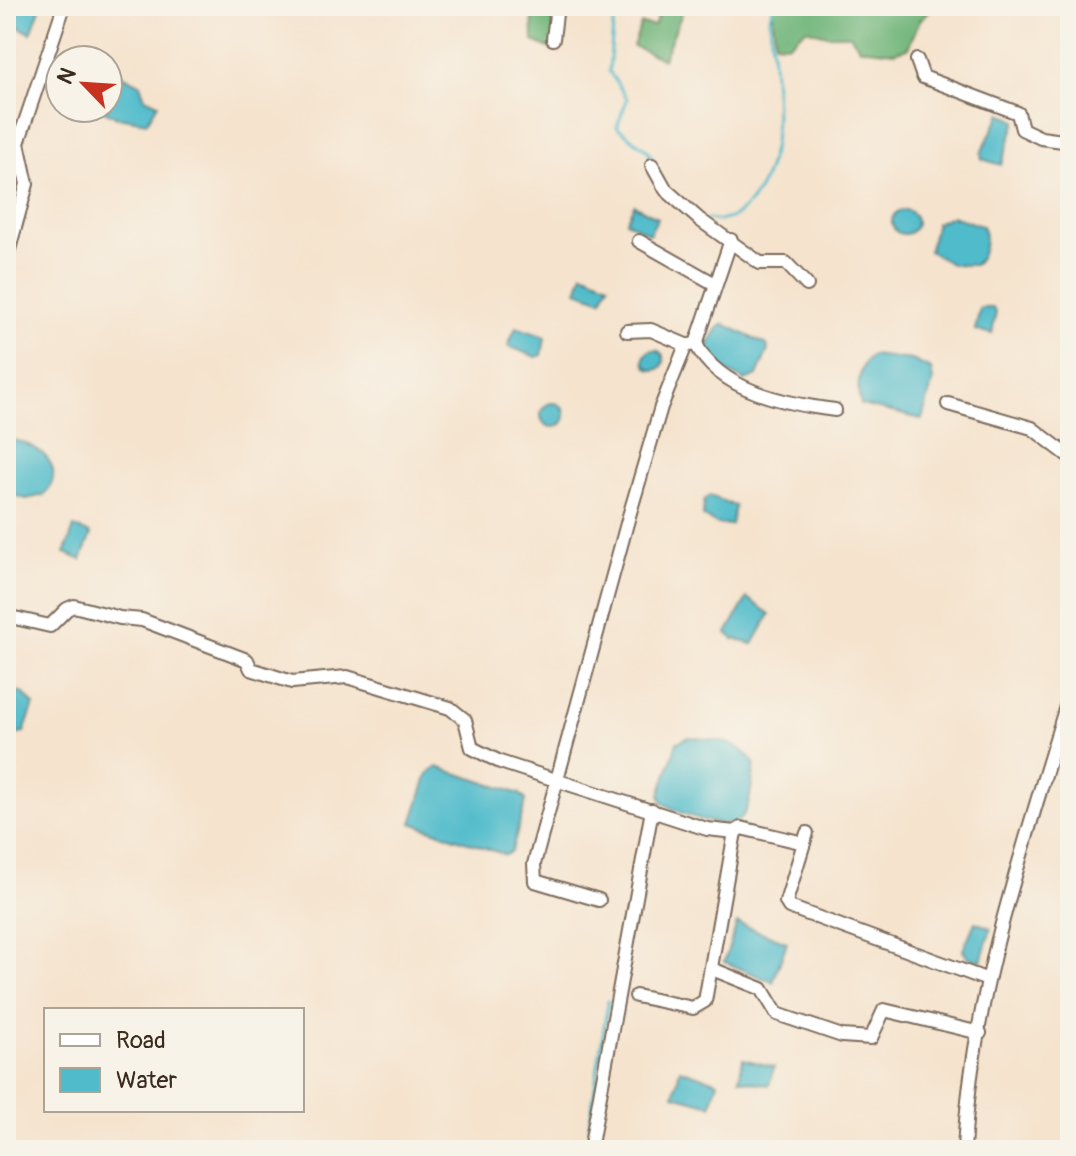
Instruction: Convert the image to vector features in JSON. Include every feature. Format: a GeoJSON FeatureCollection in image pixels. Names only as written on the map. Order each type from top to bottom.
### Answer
{"type":"FeatureCollection","features":[{"type":"Feature","properties":{"kind":"street"},"geometry":{"type":"LineString","coordinates":[[6,260],[24,207],[27,184],[27,174],[19,160],[20,134],[64,6]]}},
{"type":"Feature","properties":{"kind":"street"},"geometry":{"type":"LineString","coordinates":[[553,39],[557,6]]}},
{"type":"Feature","properties":{"kind":"street"},"geometry":{"type":"LineString","coordinates":[[917,60],[923,77],[1018,113],[1022,129],[1041,138],[1070,142]]}},
{"type":"Feature","properties":{"kind":"street"},"geometry":{"type":"LineString","coordinates":[[652,165],[666,190],[684,209],[760,263],[786,263],[807,285]]}},
{"type":"Feature","properties":{"kind":"street"},"geometry":{"type":"LineString","coordinates":[[599,900],[535,881],[534,864],[661,407],[691,344],[731,240]]}},
{"type":"Feature","properties":{"kind":"street"},"geometry":{"type":"LineString","coordinates":[[639,241],[715,284]]}},
{"type":"Feature","properties":{"kind":"street"},"geometry":{"type":"LineString","coordinates":[[627,331],[651,330],[691,344],[705,362],[728,378],[789,405],[835,410]]}},
{"type":"Feature","properties":{"kind":"street"},"geometry":{"type":"LineString","coordinates":[[948,404],[1032,428],[1070,457]]}},
{"type":"Feature","properties":{"kind":"street"},"geometry":{"type":"LineString","coordinates":[[6,616],[47,626],[67,609],[81,608],[150,622],[247,660],[251,669],[292,682],[347,677],[450,708],[465,720],[469,743],[480,753],[707,829],[735,832],[741,828],[805,838],[786,902],[789,907],[988,980]]}},
{"type":"Feature","properties":{"kind":"street"},"geometry":{"type":"LineString","coordinates":[[964,1150],[988,980],[1034,806],[1070,693]]}},
{"type":"Feature","properties":{"kind":"street"},"geometry":{"type":"LineString","coordinates":[[590,1150],[652,810]]}},
{"type":"Feature","properties":{"kind":"street"},"geometry":{"type":"LineString","coordinates":[[636,996],[698,1007],[707,996],[735,832]]}},
{"type":"Feature","properties":{"kind":"street"},"geometry":{"type":"LineString","coordinates":[[712,969],[762,989],[777,1014],[842,1036],[871,1038],[884,1010],[980,1033]]}},
{"type":"Feature","properties":{"kind":"green space"},"geometry":{"type":"Polygon","coordinates":[[[532,6],[560,6],[549,15],[560,38],[558,52],[533,41],[532,6]]]}},
{"type":"Feature","properties":{"kind":"green space"},"geometry":{"type":"Polygon","coordinates":[[[652,6],[685,6],[663,59],[633,46],[641,24],[654,26],[658,16],[652,6]]]}},
{"type":"Feature","properties":{"kind":"green space"},"geometry":{"type":"Polygon","coordinates":[[[772,6],[935,6],[920,20],[908,48],[894,52],[860,48],[850,35],[827,35],[806,29],[789,44],[775,43],[772,6]]]}},
{"type":"Feature","properties":{"kind":"water"},"geometry":{"type":"Polygon","coordinates":[[[6,6],[41,6],[31,33],[6,21],[6,6]]]}},
{"type":"Feature","properties":{"kind":"water"},"geometry":{"type":"Polygon","coordinates":[[[124,76],[140,84],[145,98],[158,104],[147,122],[124,118],[124,76]]]}},
{"type":"Feature","properties":{"kind":"water"},"geometry":{"type":"Polygon","coordinates":[[[1001,113],[1016,121],[1001,165],[982,159],[981,153],[1001,113]]]}},
{"type":"Feature","properties":{"kind":"water"},"geometry":{"type":"Polygon","coordinates":[[[634,205],[658,218],[649,234],[626,221],[634,205]]]}},
{"type":"Feature","properties":{"kind":"water"},"geometry":{"type":"Polygon","coordinates":[[[904,210],[912,214],[916,222],[912,230],[904,234],[896,230],[892,222],[896,214],[904,210]]]}},
{"type":"Feature","properties":{"kind":"water"},"geometry":{"type":"Polygon","coordinates":[[[952,216],[982,226],[984,247],[974,265],[953,265],[929,251],[936,223],[952,216]]]}},
{"type":"Feature","properties":{"kind":"water"},"geometry":{"type":"Polygon","coordinates":[[[583,273],[609,284],[602,300],[577,291],[583,273]]]}},
{"type":"Feature","properties":{"kind":"water"},"geometry":{"type":"Polygon","coordinates":[[[980,308],[993,308],[996,312],[992,334],[975,330],[980,308]]]}},
{"type":"Feature","properties":{"kind":"water"},"geometry":{"type":"Polygon","coordinates":[[[724,324],[767,345],[768,350],[757,376],[745,381],[717,366],[705,350],[718,328],[724,324]]]}},
{"type":"Feature","properties":{"kind":"water"},"geometry":{"type":"Polygon","coordinates":[[[516,327],[545,337],[542,355],[536,357],[508,346],[516,327]]]}},
{"type":"Feature","properties":{"kind":"water"},"geometry":{"type":"Polygon","coordinates":[[[654,350],[661,353],[664,360],[661,367],[654,370],[647,367],[644,360],[647,353],[654,350]]]}},
{"type":"Feature","properties":{"kind":"water"},"geometry":{"type":"Polygon","coordinates":[[[872,355],[912,360],[931,369],[933,381],[922,419],[861,405],[859,378],[872,355]]]}},
{"type":"Feature","properties":{"kind":"water"},"geometry":{"type":"Polygon","coordinates":[[[553,403],[562,406],[565,415],[562,424],[553,427],[544,424],[541,415],[544,406],[553,403]]]}},
{"type":"Feature","properties":{"kind":"water"},"geometry":{"type":"Polygon","coordinates":[[[6,439],[28,445],[46,457],[53,474],[44,495],[26,499],[6,492],[6,439]]]}},
{"type":"Feature","properties":{"kind":"water"},"geometry":{"type":"Polygon","coordinates":[[[710,496],[735,506],[731,525],[717,524],[703,517],[704,500],[710,496]]]}},
{"type":"Feature","properties":{"kind":"water"},"geometry":{"type":"Polygon","coordinates":[[[74,527],[91,534],[81,560],[65,553],[74,527]]]}},
{"type":"Feature","properties":{"kind":"water"},"geometry":{"type":"Polygon","coordinates":[[[747,598],[770,614],[753,644],[734,639],[727,633],[747,598]]]}},
{"type":"Feature","properties":{"kind":"water"},"geometry":{"type":"Polygon","coordinates":[[[6,688],[23,693],[34,705],[24,732],[9,738],[6,737],[6,688]]]}},
{"type":"Feature","properties":{"kind":"water"},"geometry":{"type":"Polygon","coordinates":[[[689,737],[735,746],[755,765],[749,801],[740,819],[713,822],[679,812],[663,803],[660,795],[677,742],[689,737]]]}},
{"type":"Feature","properties":{"kind":"water"},"geometry":{"type":"Polygon","coordinates":[[[437,767],[520,794],[526,800],[512,850],[506,855],[412,823],[428,774],[437,767]]]}},
{"type":"Feature","properties":{"kind":"water"},"geometry":{"type":"Polygon","coordinates":[[[975,922],[991,928],[981,961],[967,957],[963,950],[975,922]]]}},
{"type":"Feature","properties":{"kind":"water"},"geometry":{"type":"Polygon","coordinates":[[[737,923],[787,942],[773,982],[724,962],[737,923]]]}},
{"type":"Feature","properties":{"kind":"water"},"geometry":{"type":"Polygon","coordinates":[[[743,1059],[774,1067],[769,1085],[739,1079],[743,1059]]]}},
{"type":"Feature","properties":{"kind":"water"},"geometry":{"type":"Polygon","coordinates":[[[680,1069],[718,1082],[711,1105],[674,1095],[680,1069]]]}},
{"type":"Feature","properties":{"kind":"waterway"},"geometry":{"type":"LineString","coordinates":[[615,6],[609,71],[627,99],[617,127],[647,150],[654,162]]}},
{"type":"Feature","properties":{"kind":"waterway"},"geometry":{"type":"LineString","coordinates":[[707,219],[731,218],[741,212],[763,182],[771,160],[776,112],[770,16],[774,6]]}},
{"type":"Feature","properties":{"kind":"waterway"},"geometry":{"type":"LineString","coordinates":[[589,1127],[608,1001]]}}]}
